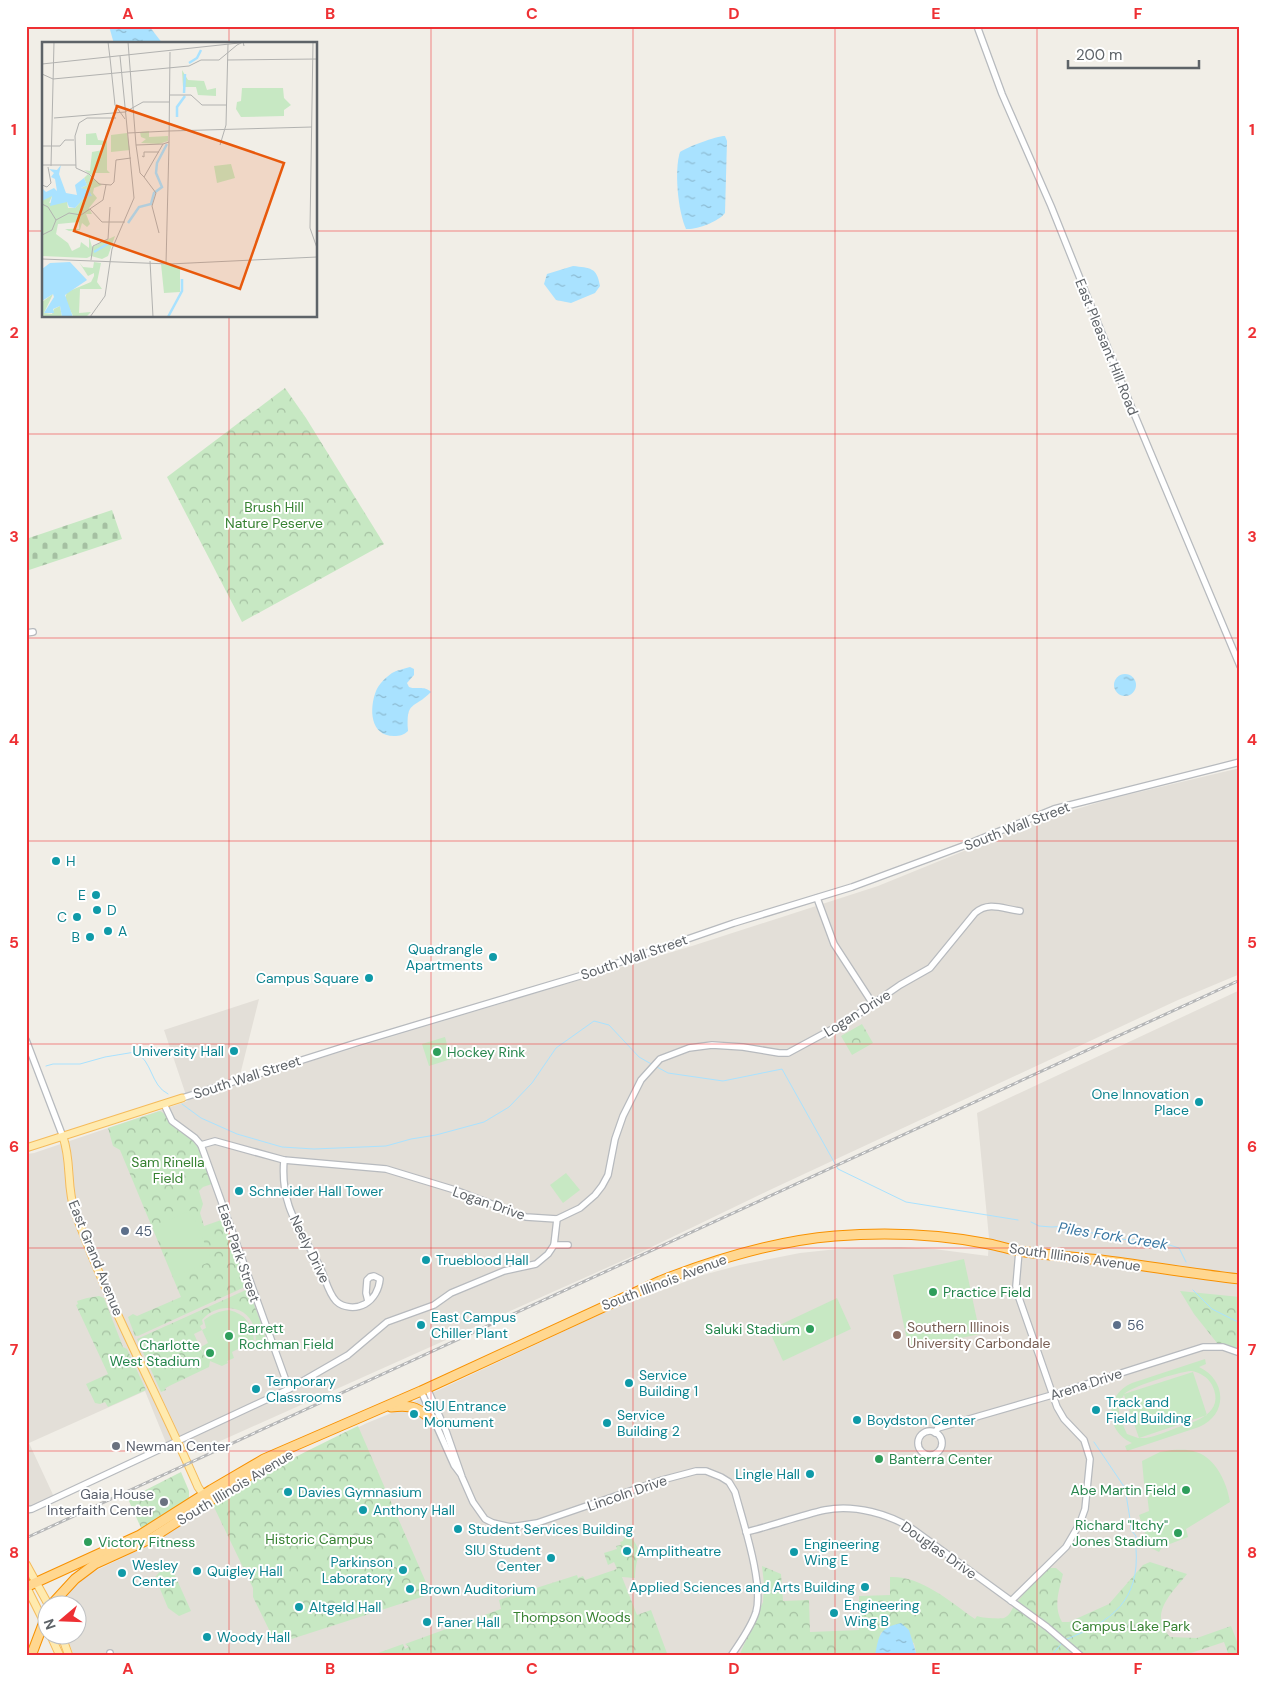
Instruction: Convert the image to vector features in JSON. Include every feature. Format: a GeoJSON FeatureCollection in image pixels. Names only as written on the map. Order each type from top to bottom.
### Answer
{"type":"FeatureCollection","features":[{"type":"Feature","properties":{"kind":"highway","name":"South Illinois Avenue"},"geometry":{"type":"LineString","coordinates":[[60,1594],[82,1573],[96,1564],[152,1538],[206,1498],[264,1459],[424,1389],[660,1281],[717,1260],[781,1243],[834,1236],[897,1235],[988,1244],[1019,1251],[1102,1260],[1240,1279]]}},
{"type":"Feature","properties":{"kind":"highway"},"geometry":{"type":"LineString","coordinates":[[379,1409],[407,1406],[421,1410],[435,1423]]}},
{"type":"Feature","properties":{"kind":"highway","name":"South Illinois Avenue"},"geometry":{"type":"LineString","coordinates":[[26,1586],[140,1535],[206,1498]]}},
{"type":"Feature","properties":{"kind":"highway"},"geometry":{"type":"LineString","coordinates":[[31,1656],[38,1636]]}},
{"type":"Feature","properties":{"kind":"main road","name":"South Wall Street"},"geometry":{"type":"LineString","coordinates":[[26,1148],[182,1098]]}},
{"type":"Feature","properties":{"kind":"main road","name":"East Grand Avenue"},"geometry":{"type":"LineString","coordinates":[[63,1137],[70,1166],[71,1196],[81,1229],[198,1487],[206,1498]]}},
{"type":"Feature","properties":{"kind":"main road"},"geometry":{"type":"LineString","coordinates":[[26,1564],[44,1594]]}},
{"type":"Feature","properties":{"kind":"main road"},"geometry":{"type":"LineString","coordinates":[[26,1586],[38,1611]]}},
{"type":"Feature","properties":{"kind":"main road"},"geometry":{"type":"LineString","coordinates":[[55,1644],[60,1656]]}},
{"type":"Feature","properties":{"kind":"main road"},"geometry":{"type":"LineString","coordinates":[[65,1644],[69,1656]]}},
{"type":"Feature","properties":{"kind":"street","name":"East Pleasant Hill Road"},"geometry":{"type":"LineString","coordinates":[[977,26],[1002,94],[1051,206],[1133,411],[1240,666]]}},
{"type":"Feature","properties":{"kind":"street","name":"South Wall Street"},"geometry":{"type":"LineString","coordinates":[[182,1098],[356,1042],[575,977],[734,923],[854,886],[1054,810],[1240,762]]}},
{"type":"Feature","properties":{"kind":"street"},"geometry":{"type":"LineString","coordinates":[[817,898],[834,944],[873,1004]]}},
{"type":"Feature","properties":{"kind":"street","name":"Logan Drive"},"geometry":{"type":"LineString","coordinates":[[201,1145],[215,1141],[284,1160],[386,1169],[455,1190],[526,1216],[557,1219],[580,1208],[596,1195],[602,1186],[608,1175],[615,1139],[623,1116],[641,1080],[654,1065],[672,1054],[689,1048],[712,1045],[743,1047],[779,1053],[788,1052],[851,1019],[900,984],[930,968],[982,907],[991,906],[1020,911]]}},
{"type":"Feature","properties":{"kind":"street","name":"East Grand Avenue"},"geometry":{"type":"LineString","coordinates":[[26,1040],[63,1137]]}},
{"type":"Feature","properties":{"kind":"street"},"geometry":{"type":"LineString","coordinates":[[164,1104],[172,1121],[195,1138],[201,1145]]}},
{"type":"Feature","properties":{"kind":"street","name":"East Park Street"},"geometry":{"type":"LineString","coordinates":[[201,1145],[289,1389]]}},
{"type":"Feature","properties":{"kind":"street","name":"Neely Drive"},"geometry":{"type":"LineString","coordinates":[[284,1160],[283,1184],[292,1216],[317,1261],[335,1300],[346,1306],[359,1306],[368,1301]]}},
{"type":"Feature","properties":{"kind":"street"},"geometry":{"type":"LineString","coordinates":[[26,1510],[32,1509],[289,1389],[348,1355],[387,1322],[434,1305],[451,1293],[504,1271],[536,1264],[548,1254],[554,1245],[557,1219]]}},
{"type":"Feature","properties":{"kind":"street"},"geometry":{"type":"LineString","coordinates":[[554,1245],[568,1245]]}},
{"type":"Feature","properties":{"kind":"street"},"geometry":{"type":"LineString","coordinates":[[1011,1601],[1066,1547],[1086,1509],[1089,1486],[1089,1453],[1081,1435],[1064,1418],[1052,1395],[1016,1286],[1019,1251]]}},
{"type":"Feature","properties":{"kind":"street","name":"Arena Drive"},"geometry":{"type":"LineString","coordinates":[[935,1432],[939,1435],[942,1442],[940,1451],[932,1455],[924,1454],[919,1448],[920,1437],[927,1432],[935,1432],[938,1428],[1052,1395],[1203,1347],[1223,1347],[1240,1352]]}},
{"type":"Feature","properties":{"kind":"street"},"geometry":{"type":"LineString","coordinates":[[424,1389],[435,1423],[462,1477]]}},
{"type":"Feature","properties":{"kind":"street","name":"Lincoln Drive"},"geometry":{"type":"LineString","coordinates":[[424,1389],[448,1437],[462,1477],[474,1502],[485,1519],[492,1524],[511,1527],[537,1523],[688,1472],[706,1471],[714,1473],[729,1482],[735,1492],[746,1532],[756,1576],[758,1600],[752,1623],[732,1656]]}},
{"type":"Feature","properties":{"kind":"street","name":"Douglas Drive"},"geometry":{"type":"LineString","coordinates":[[746,1532],[825,1510],[853,1510],[879,1514],[903,1523],[1011,1601],[1081,1656]]}},
{"type":"Feature","properties":{"kind":"shaded area"},"geometry":{"type":"Polygon","coordinates":[[[1240,768],[1240,974],[1178,1000],[774,1188],[633,1256],[196,1452],[190,1440],[169,1450],[145,1391],[29,1443],[55,1499],[26,1510],[26,1154],[34,1153],[188,1101],[164,1030],[259,999],[238,1083],[692,946],[878,886],[1040,820],[1110,799],[1240,768]]]}},
{"type":"Feature","properties":{"kind":"shaded area","name":"Southern Illinois University Carbondale"},"geometry":{"type":"Polygon","coordinates":[[[1240,990],[1240,1656],[74,1656],[69,1644],[88,1644],[88,1594],[66,1594],[91,1573],[157,1541],[230,1493],[283,1464],[605,1312],[703,1275],[740,1265],[800,1253],[847,1248],[900,1247],[988,1256],[989,1238],[977,1113],[1240,990]]]}},
{"type":"Feature","properties":{"kind":"green space","name":"Brush Hill Nature Peserve"},"geometry":{"type":"Polygon","coordinates":[[[285,388],[306,418],[384,544],[242,622],[167,477],[285,388]]]}},
{"type":"Feature","properties":{"kind":"green space"},"geometry":{"type":"Polygon","coordinates":[[[112,510],[122,539],[26,571],[26,539],[112,510]]]}},
{"type":"Feature","properties":{"kind":"green space"},"geometry":{"type":"Polygon","coordinates":[[[862,1024],[873,1043],[852,1055],[841,1036],[862,1024]]]}},
{"type":"Feature","properties":{"kind":"green space","name":"Hockey Rink"},"geometry":{"type":"Polygon","coordinates":[[[445,1037],[451,1059],[429,1066],[422,1044],[445,1037]]]}},
{"type":"Feature","properties":{"kind":"green space","name":"Sam Rinella Field"},"geometry":{"type":"Polygon","coordinates":[[[160,1111],[165,1114],[171,1125],[193,1141],[198,1148],[212,1184],[203,1187],[199,1191],[203,1204],[200,1213],[204,1226],[224,1219],[247,1286],[135,1336],[128,1317],[133,1314],[137,1316],[181,1297],[120,1150],[113,1146],[108,1128],[160,1111]]]}},
{"type":"Feature","properties":{"kind":"green space"},"geometry":{"type":"Polygon","coordinates":[[[566,1173],[580,1190],[563,1203],[550,1185],[566,1173]]]}},
{"type":"Feature","properties":{"kind":"green space"},"geometry":{"type":"Polygon","coordinates":[[[191,1210],[212,1261],[177,1275],[156,1226],[191,1210]]]}},
{"type":"Feature","properties":{"kind":"green space","name":"Practice Field"},"geometry":{"type":"Polygon","coordinates":[[[964,1259],[980,1334],[909,1349],[893,1275],[964,1259]]]}},
{"type":"Feature","properties":{"kind":"green space"},"geometry":{"type":"Polygon","coordinates":[[[248,1289],[265,1333],[265,1339],[260,1346],[256,1347],[254,1327],[244,1313],[230,1308],[222,1308],[208,1314],[202,1320],[203,1324],[200,1326],[202,1330],[194,1334],[205,1358],[208,1356],[210,1361],[209,1367],[165,1388],[166,1390],[161,1392],[137,1339],[248,1289]]]}},
{"type":"Feature","properties":{"kind":"green space"},"geometry":{"type":"Polygon","coordinates":[[[1180,1291],[1240,1297],[1240,1353],[1217,1343],[1194,1314],[1180,1291]]]}},
{"type":"Feature","properties":{"kind":"green space"},"geometry":{"type":"Polygon","coordinates":[[[99,1296],[104,1298],[123,1347],[127,1349],[146,1390],[108,1407],[105,1402],[95,1403],[86,1384],[108,1374],[76,1305],[78,1304],[77,1301],[99,1296]]]}},
{"type":"Feature","properties":{"kind":"green space","name":"Saluki Stadium"},"geometry":{"type":"Polygon","coordinates":[[[837,1298],[851,1329],[783,1361],[769,1330],[837,1298]]]}},
{"type":"Feature","properties":{"kind":"green space","name":"Barrett Rochman Field"},"geometry":{"type":"Polygon","coordinates":[[[229,1310],[244,1317],[250,1325],[254,1341],[232,1352],[234,1358],[222,1366],[210,1361],[208,1357],[205,1358],[201,1347],[208,1343],[202,1330],[206,1328],[204,1320],[216,1313],[229,1310]]]}},
{"type":"Feature","properties":{"kind":"green space"},"geometry":{"type":"Polygon","coordinates":[[[1205,1359],[1206,1364],[1199,1367],[1215,1380],[1219,1389],[1219,1406],[1208,1422],[1199,1427],[1127,1451],[1125,1446],[1132,1443],[1117,1430],[1111,1413],[1116,1396],[1132,1383],[1205,1359]],[[1191,1371],[1156,1380],[1136,1387],[1124,1394],[1193,1372],[1207,1414],[1215,1403],[1212,1385],[1203,1375],[1191,1371]],[[1124,1395],[1118,1404],[1120,1419],[1118,1422],[1121,1421],[1127,1434],[1139,1438],[1124,1395]],[[1205,1416],[1139,1438],[1157,1435],[1205,1416]]]}},
{"type":"Feature","properties":{"kind":"green space","name":"Historic Campus"},"geometry":{"type":"Polygon","coordinates":[[[358,1426],[431,1594],[276,1644],[253,1597],[253,1588],[213,1505],[302,1453],[358,1426]]]}},
{"type":"Feature","properties":{"kind":"green space","name":"Abe Martin Field"},"geometry":{"type":"Polygon","coordinates":[[[1172,1450],[1193,1451],[1203,1455],[1215,1465],[1223,1479],[1230,1502],[1186,1529],[1188,1537],[1162,1547],[1159,1552],[1149,1547],[1150,1544],[1139,1515],[1149,1511],[1147,1494],[1145,1494],[1142,1461],[1160,1452],[1172,1450]]]}},
{"type":"Feature","properties":{"kind":"green space"},"geometry":{"type":"Polygon","coordinates":[[[181,1472],[189,1491],[189,1499],[142,1530],[128,1499],[181,1472]]]}},
{"type":"Feature","properties":{"kind":"green space","name":"Thompson Woods"},"geometry":{"type":"Polygon","coordinates":[[[626,1531],[636,1545],[638,1554],[635,1578],[622,1577],[637,1615],[651,1610],[668,1656],[379,1656],[378,1653],[403,1644],[405,1649],[409,1647],[405,1644],[501,1609],[499,1600],[577,1575],[578,1578],[583,1576],[585,1580],[617,1569],[614,1562],[608,1565],[604,1553],[617,1549],[616,1546],[621,1545],[620,1542],[623,1541],[626,1531]]]}},
{"type":"Feature","properties":{"kind":"green space"},"geometry":{"type":"Polygon","coordinates":[[[169,1562],[191,1611],[179,1616],[168,1608],[155,1577],[169,1562]]]}},
{"type":"Feature","properties":{"kind":"green space","name":"Campus Lake Park"},"geometry":{"type":"Polygon","coordinates":[[[1150,1562],[1187,1574],[1166,1600],[1161,1613],[1162,1624],[1170,1637],[1197,1638],[1231,1626],[1240,1649],[1240,1656],[1229,1656],[1224,1642],[1182,1656],[917,1656],[914,1643],[881,1632],[875,1656],[739,1656],[763,1602],[762,1566],[781,1574],[783,1601],[809,1600],[810,1632],[859,1630],[859,1596],[890,1595],[890,1577],[902,1578],[924,1585],[975,1619],[977,1616],[1004,1618],[1009,1615],[1026,1591],[1048,1568],[1056,1568],[1063,1574],[1057,1604],[1062,1622],[1069,1622],[1109,1604],[1143,1565],[1150,1562]]]}},
{"type":"Feature","properties":{"kind":"water"},"geometry":{"type":"Polygon","coordinates":[[[109,26],[149,26],[161,42],[113,42],[109,26]]]}},
{"type":"Feature","properties":{"kind":"water"},"geometry":{"type":"Polygon","coordinates":[[[725,136],[727,141],[725,213],[707,225],[686,229],[678,191],[677,169],[680,152],[702,142],[725,136]]]}},
{"type":"Feature","properties":{"kind":"water"},"geometry":{"type":"Polygon","coordinates":[[[573,266],[584,267],[595,272],[600,286],[595,293],[571,303],[556,300],[544,284],[547,274],[573,266]]]}},
{"type":"Feature","properties":{"kind":"water"},"geometry":{"type":"Polygon","coordinates":[[[410,667],[414,669],[414,675],[407,683],[409,687],[426,689],[431,692],[410,710],[408,714],[408,731],[400,735],[386,735],[380,732],[373,720],[372,706],[376,691],[382,681],[392,673],[410,667]]]}},
{"type":"Feature","properties":{"kind":"water"},"geometry":{"type":"Polygon","coordinates":[[[1125,674],[1133,677],[1136,685],[1133,693],[1125,696],[1117,693],[1114,685],[1117,677],[1125,674]]]}},
{"type":"Feature","properties":{"kind":"water"},"geometry":{"type":"Polygon","coordinates":[[[901,1623],[909,1630],[917,1656],[875,1656],[879,1638],[884,1630],[901,1623]]]}},
{"type":"Feature","properties":{"kind":"waterway","name":"Piles Fork Creek"},"geometry":{"type":"LineString","coordinates":[[182,1104],[201,1118],[237,1134],[282,1147],[314,1149],[386,1146],[484,1122],[509,1107],[532,1083],[556,1048],[594,1021],[609,1025],[639,1057],[653,1065]]}},
{"type":"Feature","properties":{"kind":"waterway","name":"Piles Fork Creek"},"geometry":{"type":"LineString","coordinates":[[46,1066],[53,1064],[80,1064],[105,1057],[135,1052],[145,1061],[158,1085],[168,1094]]}},
{"type":"Feature","properties":{"kind":"waterway","name":"Piles Fork Creek"},"geometry":{"type":"LineString","coordinates":[[657,1067],[668,1073],[723,1081],[782,1069],[838,1169],[906,1202],[1018,1220]]}},
{"type":"Feature","properties":{"kind":"waterway","name":"Piles Fork Creek"},"geometry":{"type":"LineString","coordinates":[[1031,1222],[1039,1226],[1065,1226],[1116,1239],[1157,1241],[1179,1248],[1186,1262]]}},
{"type":"Feature","properties":{"kind":"waterway","name":"Piles Fork Creek"},"geometry":{"type":"LineString","coordinates":[[1193,1290],[1212,1309],[1240,1323]]}},
{"type":"Feature","properties":{"kind":"waterway"},"geometry":{"type":"LineString","coordinates":[[1094,1442],[1125,1488],[1130,1519]]}},
{"type":"Feature","properties":{"kind":"waterway"},"geometry":{"type":"LineString","coordinates":[[1130,1521],[1131,1530],[1136,1536],[1136,1544]]}},
{"type":"Feature","properties":{"kind":"waterway"},"geometry":{"type":"LineString","coordinates":[[1067,1639],[1097,1625],[1120,1607],[1128,1595],[1133,1582],[1136,1566],[1136,1548]]}},
{"type":"Feature","properties":{"kind":"waterway"},"geometry":{"type":"LineString","coordinates":[[1051,1656],[1062,1643]]}},
{"type":"Feature","properties":{"kind":"railway"},"geometry":{"type":"LineString","coordinates":[[26,1538],[1240,980]]}},
{"type":"Feature","properties":{"kind":"place","name":"H"},"geometry":{"type":"Point","coordinates":[56,861]}},
{"type":"Feature","properties":{"kind":"place","name":"E"},"geometry":{"type":"Point","coordinates":[96,895]}},
{"type":"Feature","properties":{"kind":"place","name":"D"},"geometry":{"type":"Point","coordinates":[97,910]}},
{"type":"Feature","properties":{"kind":"place","name":"C"},"geometry":{"type":"Point","coordinates":[77,917]}},
{"type":"Feature","properties":{"kind":"place","name":"A"},"geometry":{"type":"Point","coordinates":[108,931]}},
{"type":"Feature","properties":{"kind":"place","name":"B"},"geometry":{"type":"Point","coordinates":[90,937]}},
{"type":"Feature","properties":{"kind":"place","name":"Quadrangle Apartments"},"geometry":{"type":"Point","coordinates":[493,957]}},
{"type":"Feature","properties":{"kind":"place","name":"Campus Square"},"geometry":{"type":"Point","coordinates":[369,978]}},
{"type":"Feature","properties":{"kind":"place","name":"University Hall"},"geometry":{"type":"Point","coordinates":[234,1051]}},
{"type":"Feature","properties":{"kind":"place","name":"Hockey Rink"},"geometry":{"type":"Point","coordinates":[437,1052]}},
{"type":"Feature","properties":{"kind":"place","name":"One Innovation Place"},"geometry":{"type":"Point","coordinates":[1199,1102]}},
{"type":"Feature","properties":{"kind":"place","name":"Schneider Hall Tower"},"geometry":{"type":"Point","coordinates":[239,1191]}},
{"type":"Feature","properties":{"kind":"place","name":"45"},"geometry":{"type":"Point","coordinates":[125,1231]}},
{"type":"Feature","properties":{"kind":"place","name":"Trueblood Hall"},"geometry":{"type":"Point","coordinates":[426,1260]}},
{"type":"Feature","properties":{"kind":"place","name":"Practice Field"},"geometry":{"type":"Point","coordinates":[933,1292]}},
{"type":"Feature","properties":{"kind":"place","name":"East Campus Chiller Plant"},"geometry":{"type":"Point","coordinates":[421,1325]}},
{"type":"Feature","properties":{"kind":"place","name":"56"},"geometry":{"type":"Point","coordinates":[1117,1325]}},
{"type":"Feature","properties":{"kind":"place","name":"Saluki Stadium"},"geometry":{"type":"Point","coordinates":[810,1329]}},
{"type":"Feature","properties":{"kind":"place","name":"Southern Illinois University Carbondale"},"geometry":{"type":"Point","coordinates":[897,1335]}},
{"type":"Feature","properties":{"kind":"place","name":"Barrett Rochman Field"},"geometry":{"type":"Point","coordinates":[229,1336]}},
{"type":"Feature","properties":{"kind":"place","name":"Charlotte West Stadium"},"geometry":{"type":"Point","coordinates":[210,1353]}},
{"type":"Feature","properties":{"kind":"place","name":"Service Building 1"},"geometry":{"type":"Point","coordinates":[629,1383]}},
{"type":"Feature","properties":{"kind":"place","name":"Temporary Classrooms"},"geometry":{"type":"Point","coordinates":[256,1389]}},
{"type":"Feature","properties":{"kind":"place","name":"Track and Field Building"},"geometry":{"type":"Point","coordinates":[1096,1410]}},
{"type":"Feature","properties":{"kind":"place","name":"SIU Entrance Monument"},"geometry":{"type":"Point","coordinates":[414,1414]}},
{"type":"Feature","properties":{"kind":"place","name":"Boydston Center"},"geometry":{"type":"Point","coordinates":[857,1420]}},
{"type":"Feature","properties":{"kind":"place","name":"Service Building 2"},"geometry":{"type":"Point","coordinates":[607,1423]}},
{"type":"Feature","properties":{"kind":"place","name":"Newman Center"},"geometry":{"type":"Point","coordinates":[116,1446]}},
{"type":"Feature","properties":{"kind":"place","name":"Banterra Center"},"geometry":{"type":"Point","coordinates":[879,1459]}},
{"type":"Feature","properties":{"kind":"place","name":"Lingle Hall"},"geometry":{"type":"Point","coordinates":[810,1474]}},
{"type":"Feature","properties":{"kind":"place","name":"Abe Martin Field"},"geometry":{"type":"Point","coordinates":[1186,1490]}},
{"type":"Feature","properties":{"kind":"place","name":"Davies Gymnasium"},"geometry":{"type":"Point","coordinates":[288,1492]}},
{"type":"Feature","properties":{"kind":"place","name":"Gaia House Interfaith Center"},"geometry":{"type":"Point","coordinates":[164,1502]}},
{"type":"Feature","properties":{"kind":"place","name":"Anthony Hall"},"geometry":{"type":"Point","coordinates":[363,1510]}},
{"type":"Feature","properties":{"kind":"place","name":"Student Services Building"},"geometry":{"type":"Point","coordinates":[458,1529]}},
{"type":"Feature","properties":{"kind":"place","name":"Richard \"Itchy\" Jones Stadium"},"geometry":{"type":"Point","coordinates":[1178,1533]}},
{"type":"Feature","properties":{"kind":"place","name":"Victory Fitness"},"geometry":{"type":"Point","coordinates":[88,1542]}},
{"type":"Feature","properties":{"kind":"place","name":"Amplitheatre"},"geometry":{"type":"Point","coordinates":[627,1551]}},
{"type":"Feature","properties":{"kind":"place","name":"Engineering Wing E"},"geometry":{"type":"Point","coordinates":[794,1552]}},
{"type":"Feature","properties":{"kind":"place","name":"SIU Student Center"},"geometry":{"type":"Point","coordinates":[551,1558]}},
{"type":"Feature","properties":{"kind":"place","name":"Parkinson Laboratory"},"geometry":{"type":"Point","coordinates":[403,1570]}},
{"type":"Feature","properties":{"kind":"place","name":"Quigley Hall"},"geometry":{"type":"Point","coordinates":[197,1571]}},
{"type":"Feature","properties":{"kind":"place","name":"Wesley Center"},"geometry":{"type":"Point","coordinates":[122,1573]}},
{"type":"Feature","properties":{"kind":"place","name":"Applied Sciences and Arts Building"},"geometry":{"type":"Point","coordinates":[865,1587]}},
{"type":"Feature","properties":{"kind":"place","name":"Brown Auditorium"},"geometry":{"type":"Point","coordinates":[410,1589]}},
{"type":"Feature","properties":{"kind":"place","name":"Altgeld Hall"},"geometry":{"type":"Point","coordinates":[299,1607]}},
{"type":"Feature","properties":{"kind":"place","name":"Engineering Wing B"},"geometry":{"type":"Point","coordinates":[834,1613]}},
{"type":"Feature","properties":{"kind":"place","name":"Faner Hall"},"geometry":{"type":"Point","coordinates":[427,1622]}},
{"type":"Feature","properties":{"kind":"place","name":"Woody Hall"},"geometry":{"type":"Point","coordinates":[207,1637]}}]}
